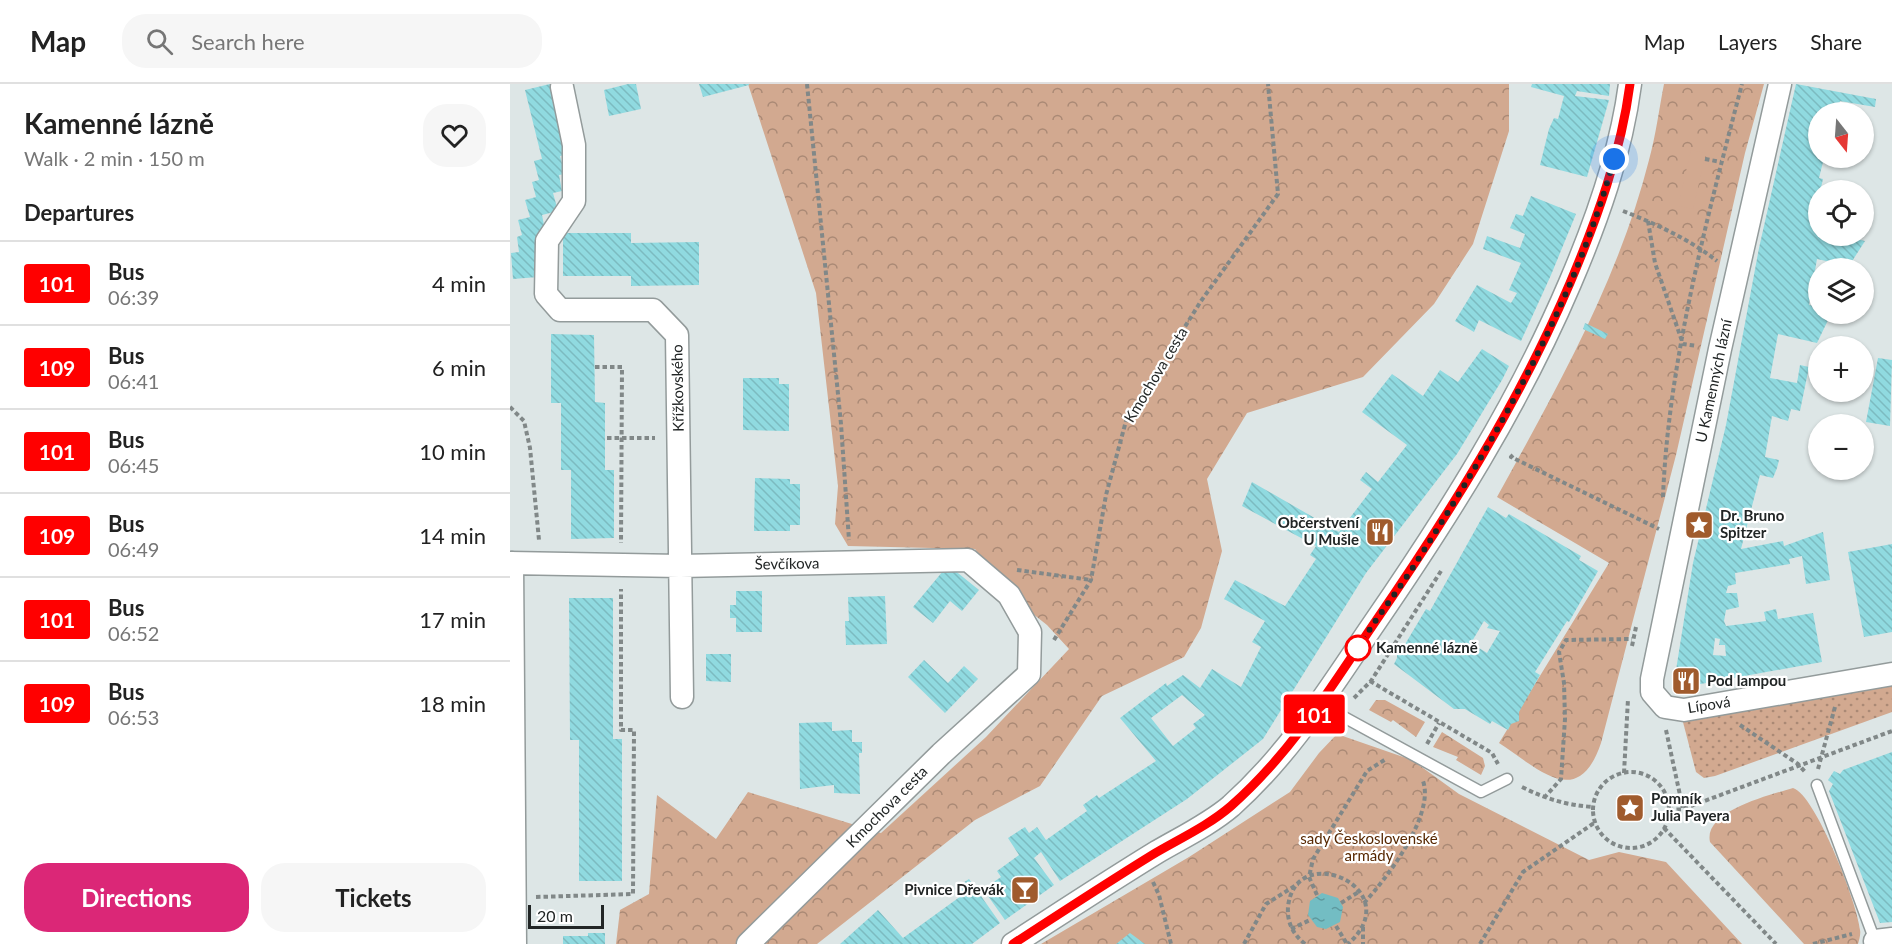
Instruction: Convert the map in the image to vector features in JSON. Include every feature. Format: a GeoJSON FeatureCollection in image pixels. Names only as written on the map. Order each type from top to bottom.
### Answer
{"type":"FeatureCollection","features":[{"type":"Feature","properties":{"kind":"street"},"geometry":{"type":"LineString","coordinates":[[1013,944],[1228,808],[1271,768],[1320,704],[1411,570],[1491,441],[1533,365],[1585,248],[1604,197],[1620,140],[1630,84]]}},
{"type":"Feature","properties":{"kind":"street","name":"U Kamenných lázní"},"geometry":{"type":"LineString","coordinates":[[1660,704],[1653,692],[1652,680],[1720,349],[1780,84]]}},
{"type":"Feature","properties":{"kind":"street","name":"Křížkovského"},"geometry":{"type":"LineString","coordinates":[[562,87],[574,145],[574,201],[547,242],[546,294],[560,310],[653,310],[677,335],[682,697]]}},
{"type":"Feature","properties":{"kind":"street","name":"Ševčíkova"},"geometry":{"type":"LineString","coordinates":[[511,563],[680,566],[968,560],[1009,595],[1030,632],[1029,674]]}},
{"type":"Feature","properties":{"kind":"street"},"geometry":{"type":"LineString","coordinates":[[511,563],[514,944]]}},
{"type":"Feature","properties":{"kind":"street","name":"Kmochova cesta"},"geometry":{"type":"LineString","coordinates":[[748,944],[941,753],[1029,674]]}},
{"type":"Feature","properties":{"kind":"street","name":"Lípová"},"geometry":{"type":"LineString","coordinates":[[1660,704],[1670,709],[1684,710],[1892,674]]}},
{"type":"Feature","properties":{"kind":"lane"},"geometry":{"type":"LineString","coordinates":[[1320,704],[1481,792],[1507,779]]}},
{"type":"Feature","properties":{"kind":"lane"},"geometry":{"type":"LineString","coordinates":[[1816,785],[1878,938]]}},
{"type":"Feature","properties":{"kind":"path"},"geometry":{"type":"LineString","coordinates":[[807,84],[850,538],[841,563]]}},
{"type":"Feature","properties":{"kind":"path","name":"Kmochova cesta"},"geometry":{"type":"LineString","coordinates":[[1029,674],[1065,624],[1090,580],[1106,495],[1126,421],[1201,301],[1278,194],[1268,84]]}},
{"type":"Feature","properties":{"kind":"path"},"geometry":{"type":"LineString","coordinates":[[1663,508],[1665,451],[1683,344],[1702,250],[1742,84]]}},
{"type":"Feature","properties":{"kind":"path"},"geometry":{"type":"LineString","coordinates":[[1705,159],[1722,162]]}},
{"type":"Feature","properties":{"kind":"path"},"geometry":{"type":"LineString","coordinates":[[1621,220],[1626,199]]}},
{"type":"Feature","properties":{"kind":"path"},"geometry":{"type":"LineString","coordinates":[[1623,211],[1648,220],[1702,250],[1736,276]]}},
{"type":"Feature","properties":{"kind":"path"},"geometry":{"type":"LineString","coordinates":[[1648,220],[1655,262],[1683,344]]}},
{"type":"Feature","properties":{"kind":"path"},"geometry":{"type":"LineString","coordinates":[[1683,344],[1720,349]]}},
{"type":"Feature","properties":{"kind":"path"},"geometry":{"type":"LineString","coordinates":[[514,897],[633,894],[634,730],[621,730],[622,367],[595,367]]}},
{"type":"Feature","properties":{"kind":"path"},"geometry":{"type":"LineString","coordinates":[[510,407],[524,421],[530,448],[540,549]]}},
{"type":"Feature","properties":{"kind":"path"},"geometry":{"type":"LineString","coordinates":[[607,438],[680,438]]}},
{"type":"Feature","properties":{"kind":"path"},"geometry":{"type":"LineString","coordinates":[[1516,448],[1511,457],[1662,530],[1662,519]]}},
{"type":"Feature","properties":{"kind":"path"},"geometry":{"type":"LineString","coordinates":[[1014,569],[1090,580]]}},
{"type":"Feature","properties":{"kind":"path"},"geometry":{"type":"LineString","coordinates":[[1632,651],[1632,639],[1638,618]]}},
{"type":"Feature","properties":{"kind":"path"},"geometry":{"type":"LineString","coordinates":[[1544,798],[1561,779],[1565,719],[1564,683],[1559,652],[1566,640],[1632,639]]}},
{"type":"Feature","properties":{"kind":"path"},"geometry":{"type":"LineString","coordinates":[[1345,666],[1492,753],[1507,779],[1544,798],[1566,805],[1593,807]]}},
{"type":"Feature","properties":{"kind":"path"},"geometry":{"type":"LineString","coordinates":[[1818,759],[1843,683]]}},
{"type":"Feature","properties":{"kind":"path"},"geometry":{"type":"LineString","coordinates":[[1623,773],[1629,695]]}},
{"type":"Feature","properties":{"kind":"path"},"geometry":{"type":"LineString","coordinates":[[1660,704],[1683,809]]}},
{"type":"Feature","properties":{"kind":"path"},"geometry":{"type":"LineString","coordinates":[[1712,705],[1798,764]]}},
{"type":"Feature","properties":{"kind":"path"},"geometry":{"type":"LineString","coordinates":[[1420,757],[1439,723]]}},
{"type":"Feature","properties":{"kind":"path"},"geometry":{"type":"LineString","coordinates":[[1669,810],[1683,809],[1798,764],[1818,759],[1892,731]]}},
{"type":"Feature","properties":{"kind":"path"},"geometry":{"type":"LineString","coordinates":[[1305,944],[1291,929],[1288,905],[1292,894],[1309,877],[1313,859],[1367,771],[1378,761],[1393,759]]}},
{"type":"Feature","properties":{"kind":"path"},"geometry":{"type":"LineString","coordinates":[[1364,903],[1382,884],[1421,817],[1426,801],[1420,773]]}},
{"type":"Feature","properties":{"kind":"path"},"geometry":{"type":"LineString","coordinates":[[1623,773],[1640,773],[1655,781],[1665,793],[1669,810],[1665,828],[1653,842],[1628,848],[1611,843],[1594,823],[1593,807],[1602,784],[1623,773]]}},
{"type":"Feature","properties":{"kind":"path"},"geometry":{"type":"LineString","coordinates":[[1480,944],[1523,872],[1594,823]]}},
{"type":"Feature","properties":{"kind":"path"},"geometry":{"type":"LineString","coordinates":[[1665,828],[1776,944]]}},
{"type":"Feature","properties":{"kind":"path"},"geometry":{"type":"LineString","coordinates":[[1244,944],[1266,904],[1309,877],[1331,873],[1352,883],[1360,891],[1364,903],[1363,944]]}},
{"type":"Feature","properties":{"kind":"path"},"geometry":{"type":"LineString","coordinates":[[1309,877],[1317,895]]}},
{"type":"Feature","properties":{"kind":"path"},"geometry":{"type":"LineString","coordinates":[[1341,903],[1360,891]]}},
{"type":"Feature","properties":{"kind":"path"},"geometry":{"type":"LineString","coordinates":[[1291,929],[1310,920]]}},
{"type":"Feature","properties":{"kind":"path"},"geometry":{"type":"LineString","coordinates":[[1336,926],[1347,944],[1363,926]]}},
{"type":"Feature","properties":{"kind":"path"},"geometry":{"type":"LineString","coordinates":[[1813,944],[1878,938]]}},
{"type":"Feature","properties":{"kind":"green space"},"geometry":{"type":"Polygon","coordinates":[[[748,84],[1509,84],[1509,131],[1473,244],[1434,304],[1363,377],[1247,413],[1207,479],[1222,551],[1201,628],[1184,657],[1102,696],[1040,786],[975,820],[817,944],[616,944],[620,910],[649,894],[657,795],[716,839],[748,792],[881,833],[986,737],[1069,649],[1047,625],[1009,595],[975,549],[848,546],[835,524],[838,486],[816,293],[748,84]]]}},
{"type":"Feature","properties":{"kind":"green space"},"geometry":{"type":"Polygon","coordinates":[[[1664,84],[1764,84],[1745,153],[1676,455],[1601,743],[1592,764],[1581,775],[1569,780],[1556,778],[1543,772],[1499,743],[1609,563],[1497,497],[1584,333],[1621,248],[1649,160],[1664,84]]]}},
{"type":"Feature","properties":{"kind":"green space"},"geometry":{"type":"Polygon","coordinates":[[[1691,150],[1706,153],[1693,209],[1678,206],[1691,150]]]}},
{"type":"Feature","properties":{"kind":"green space"},"geometry":{"type":"Polygon","coordinates":[[[1892,684],[1892,712],[1715,776],[1704,778],[1696,772],[1683,722],[1706,714],[1892,684]]]}},
{"type":"Feature","properties":{"kind":"green space"},"geometry":{"type":"Polygon","coordinates":[[[1376,700],[1385,700],[1425,722],[1416,737],[1393,720],[1391,722],[1369,710],[1376,700]]]}},
{"type":"Feature","properties":{"kind":"green space"},"geometry":{"type":"Polygon","coordinates":[[[1442,732],[1483,758],[1485,766],[1481,775],[1456,760],[1458,757],[1433,747],[1442,732]]]}},
{"type":"Feature","properties":{"kind":"green space","name":"sady Československé armády"},"geometry":{"type":"Polygon","coordinates":[[[1337,734],[1412,760],[1459,794],[1589,860],[1619,852],[1666,862],[1742,944],[1041,944],[1189,857],[1290,792],[1319,753],[1337,734]]]}},
{"type":"Feature","properties":{"kind":"green space"},"geometry":{"type":"Polygon","coordinates":[[[1793,788],[1802,795],[1813,810],[1824,829],[1844,876],[1857,917],[1860,932],[1858,944],[1804,944],[1710,842],[1711,831],[1717,821],[1727,813],[1755,800],[1793,788]]]}},
{"type":"Feature","properties":{"kind":"water"},"geometry":{"type":"Polygon","coordinates":[[[1322,893],[1338,898],[1343,907],[1340,922],[1326,929],[1317,927],[1308,915],[1310,901],[1322,893]]]}},
{"type":"Feature","properties":{"kind":"building"},"geometry":{"type":"Polygon","coordinates":[[[550,84],[567,155],[560,156],[565,174],[559,175],[562,191],[553,193],[558,211],[542,215],[545,230],[538,277],[513,279],[511,253],[519,252],[517,237],[522,235],[518,220],[530,217],[525,200],[536,197],[532,182],[539,180],[534,161],[542,159],[525,90],[550,84]]]}},
{"type":"Feature","properties":{"kind":"building"},"geometry":{"type":"Polygon","coordinates":[[[636,84],[641,109],[609,116],[604,90],[636,84]]]}},
{"type":"Feature","properties":{"kind":"building"},"geometry":{"type":"Polygon","coordinates":[[[699,84],[749,84],[749,85],[703,97],[699,84]]]}},
{"type":"Feature","properties":{"kind":"building"},"geometry":{"type":"Polygon","coordinates":[[[1532,84],[1610,84],[1609,96],[1577,91],[1575,96],[1609,100],[1587,177],[1540,165],[1549,129],[1554,118],[1558,119],[1564,96],[1531,87],[1532,84]]]}},
{"type":"Feature","properties":{"kind":"building"},"geometry":{"type":"Polygon","coordinates":[[[1796,84],[1876,99],[1875,107],[1874,102],[1808,102],[1808,168],[1822,168],[1819,178],[1823,179],[1808,180],[1808,246],[1862,246],[1854,258],[1808,258],[1808,324],[1826,324],[1820,336],[1808,336],[1808,341],[1778,334],[1770,378],[1797,383],[1800,365],[1808,367],[1808,372],[1800,411],[1791,409],[1788,421],[1772,416],[1765,457],[1779,460],[1773,478],[1760,475],[1741,549],[1783,541],[1784,546],[1823,532],[1830,580],[1806,584],[1802,556],[1789,559],[1790,564],[1735,573],[1736,584],[1728,586],[1726,593],[1737,593],[1739,607],[1726,610],[1724,621],[1726,626],[1766,621],[1764,612],[1776,609],[1778,619],[1813,613],[1822,662],[1673,689],[1693,563],[1726,425],[1759,248],[1796,84]],[[1715,638],[1713,655],[1726,656],[1725,645],[1719,645],[1720,639],[1715,638]]]}},
{"type":"Feature","properties":{"kind":"building"},"geometry":{"type":"Polygon","coordinates":[[[1531,196],[1576,214],[1551,275],[1521,341],[1479,320],[1474,332],[1455,321],[1477,285],[1511,303],[1517,293],[1509,290],[1521,263],[1483,249],[1487,236],[1520,248],[1525,234],[1510,228],[1516,214],[1523,216],[1531,196]]]}},
{"type":"Feature","properties":{"kind":"building"},"geometry":{"type":"Polygon","coordinates":[[[563,233],[631,233],[631,243],[699,242],[699,285],[631,286],[631,276],[563,276],[563,233]]]}},
{"type":"Feature","properties":{"kind":"building"},"geometry":{"type":"Polygon","coordinates":[[[1585,323],[1608,334],[1605,339],[1583,329],[1585,323]]]}},
{"type":"Feature","properties":{"kind":"building"},"geometry":{"type":"Polygon","coordinates":[[[551,334],[594,335],[595,402],[605,403],[605,470],[614,470],[614,538],[571,539],[571,470],[561,470],[561,403],[551,403],[551,334]]]}},
{"type":"Feature","properties":{"kind":"building"},"geometry":{"type":"Polygon","coordinates":[[[1482,349],[1509,366],[1457,454],[1366,573],[1263,739],[1187,799],[1060,881],[1041,852],[1034,858],[1054,885],[1005,920],[983,889],[1001,877],[997,871],[1019,855],[1008,838],[1025,827],[1029,833],[1037,827],[1046,840],[1087,811],[1083,805],[1097,795],[1099,798],[1156,761],[1120,718],[1166,683],[1167,686],[1183,675],[1200,688],[1212,669],[1241,687],[1261,647],[1252,642],[1265,621],[1224,599],[1235,580],[1285,606],[1316,559],[1310,555],[1316,546],[1242,506],[1252,482],[1339,532],[1372,489],[1360,480],[1366,472],[1378,482],[1407,445],[1362,412],[1392,374],[1423,396],[1440,370],[1458,382],[1482,349]],[[1182,695],[1151,718],[1173,746],[1196,728],[1193,724],[1205,715],[1182,695]]]}},
{"type":"Feature","properties":{"kind":"building"},"geometry":{"type":"Polygon","coordinates":[[[1878,358],[1892,360],[1890,426],[1874,423],[1874,414],[1868,414],[1870,402],[1874,402],[1874,379],[1878,358]]]}},
{"type":"Feature","properties":{"kind":"building"},"geometry":{"type":"Polygon","coordinates":[[[743,378],[779,378],[779,384],[789,384],[789,431],[743,430],[743,378]]]}},
{"type":"Feature","properties":{"kind":"building"},"geometry":{"type":"Polygon","coordinates":[[[755,478],[790,479],[790,484],[800,484],[800,525],[790,525],[790,531],[754,531],[755,478]]]}},
{"type":"Feature","properties":{"kind":"building","name":"Kamenné lázně"},"geometry":{"type":"Polygon","coordinates":[[[1488,507],[1506,518],[1509,514],[1581,556],[1579,560],[1598,571],[1569,622],[1567,621],[1535,672],[1540,675],[1519,712],[1519,721],[1511,724],[1508,730],[1492,721],[1490,724],[1465,709],[1454,709],[1394,664],[1397,650],[1404,646],[1426,609],[1430,611],[1488,507]],[[1484,621],[1471,643],[1487,653],[1500,631],[1487,628],[1489,625],[1484,621]]]}},
{"type":"Feature","properties":{"kind":"building"},"geometry":{"type":"Polygon","coordinates":[[[1892,544],[1892,632],[1864,637],[1848,552],[1892,544]]]}},
{"type":"Feature","properties":{"kind":"building"},"geometry":{"type":"Polygon","coordinates":[[[948,565],[979,590],[962,611],[950,601],[933,623],[913,607],[948,565]]]}},
{"type":"Feature","properties":{"kind":"building"},"geometry":{"type":"Polygon","coordinates":[[[736,591],[762,591],[762,632],[736,632],[736,618],[730,618],[730,605],[736,605],[736,591]]]}},
{"type":"Feature","properties":{"kind":"building"},"geometry":{"type":"Polygon","coordinates":[[[885,596],[887,644],[846,645],[845,621],[849,621],[848,597],[885,596]]]}},
{"type":"Feature","properties":{"kind":"building"},"geometry":{"type":"Polygon","coordinates":[[[569,598],[613,598],[613,739],[622,739],[622,881],[579,881],[579,740],[570,740],[569,598]]]}},
{"type":"Feature","properties":{"kind":"building"},"geometry":{"type":"Polygon","coordinates":[[[706,654],[731,654],[731,682],[706,681],[706,654]]]}},
{"type":"Feature","properties":{"kind":"building"},"geometry":{"type":"Polygon","coordinates":[[[924,660],[948,683],[964,666],[978,679],[945,713],[908,677],[924,660]]]}},
{"type":"Feature","properties":{"kind":"building"},"geometry":{"type":"Polygon","coordinates":[[[832,722],[832,731],[852,730],[852,742],[862,742],[862,753],[859,753],[860,794],[834,793],[834,785],[800,789],[799,723],[832,722]]]}},
{"type":"Feature","properties":{"kind":"building"},"geometry":{"type":"Polygon","coordinates":[[[1892,752],[1892,922],[1880,923],[1829,791],[1833,784],[1828,780],[1834,771],[1840,774],[1843,770],[1892,752]]]}},
{"type":"Feature","properties":{"kind":"building"},"geometry":{"type":"Polygon","coordinates":[[[969,879],[1000,923],[972,944],[840,944],[878,910],[903,938],[961,896],[955,888],[969,879]]]}},
{"type":"Feature","properties":{"kind":"building"},"geometry":{"type":"Polygon","coordinates":[[[588,933],[605,933],[605,944],[563,944],[563,936],[588,936],[588,933]]]}},
{"type":"Feature","properties":{"kind":"building"},"geometry":{"type":"Polygon","coordinates":[[[1130,933],[1145,944],[1116,944],[1130,933]]]}},
{"type":"Feature","properties":{"kind":"bus line","name":"101"},"geometry":{"type":"LineString","coordinates":[[1013,944],[1228,808],[1271,768],[1305,728],[1411,570],[1491,441],[1533,365],[1585,248],[1604,197],[1620,140],[1630,84]]}},
{"type":"Feature","properties":{"kind":"place","name":"Dr. Bruno Spitzer"},"geometry":{"type":"Point","coordinates":[1699,525]}},
{"type":"Feature","properties":{"kind":"place","name":"Občerstvení U Mušle"},"geometry":{"type":"Point","coordinates":[1380,532]}},
{"type":"Feature","properties":{"kind":"place","name":"Kamenné lázně"},"geometry":{"type":"Point","coordinates":[1358,648]}},
{"type":"Feature","properties":{"kind":"place","name":"Pod lampou"},"geometry":{"type":"Point","coordinates":[1686,681]}},
{"type":"Feature","properties":{"kind":"place","name":"Pomník Julia Payera"},"geometry":{"type":"Point","coordinates":[1630,808]}},
{"type":"Feature","properties":{"kind":"place","name":"Pivnice Dřevák"},"geometry":{"type":"Point","coordinates":[1025,890]}},
{"type":"Feature","properties":{"kind":"route"},"geometry":{"type":"LineString","coordinates":[[1358,648],[1411,570],[1491,441],[1533,365],[1585,248],[1604,197],[1614,159]]}}]}
